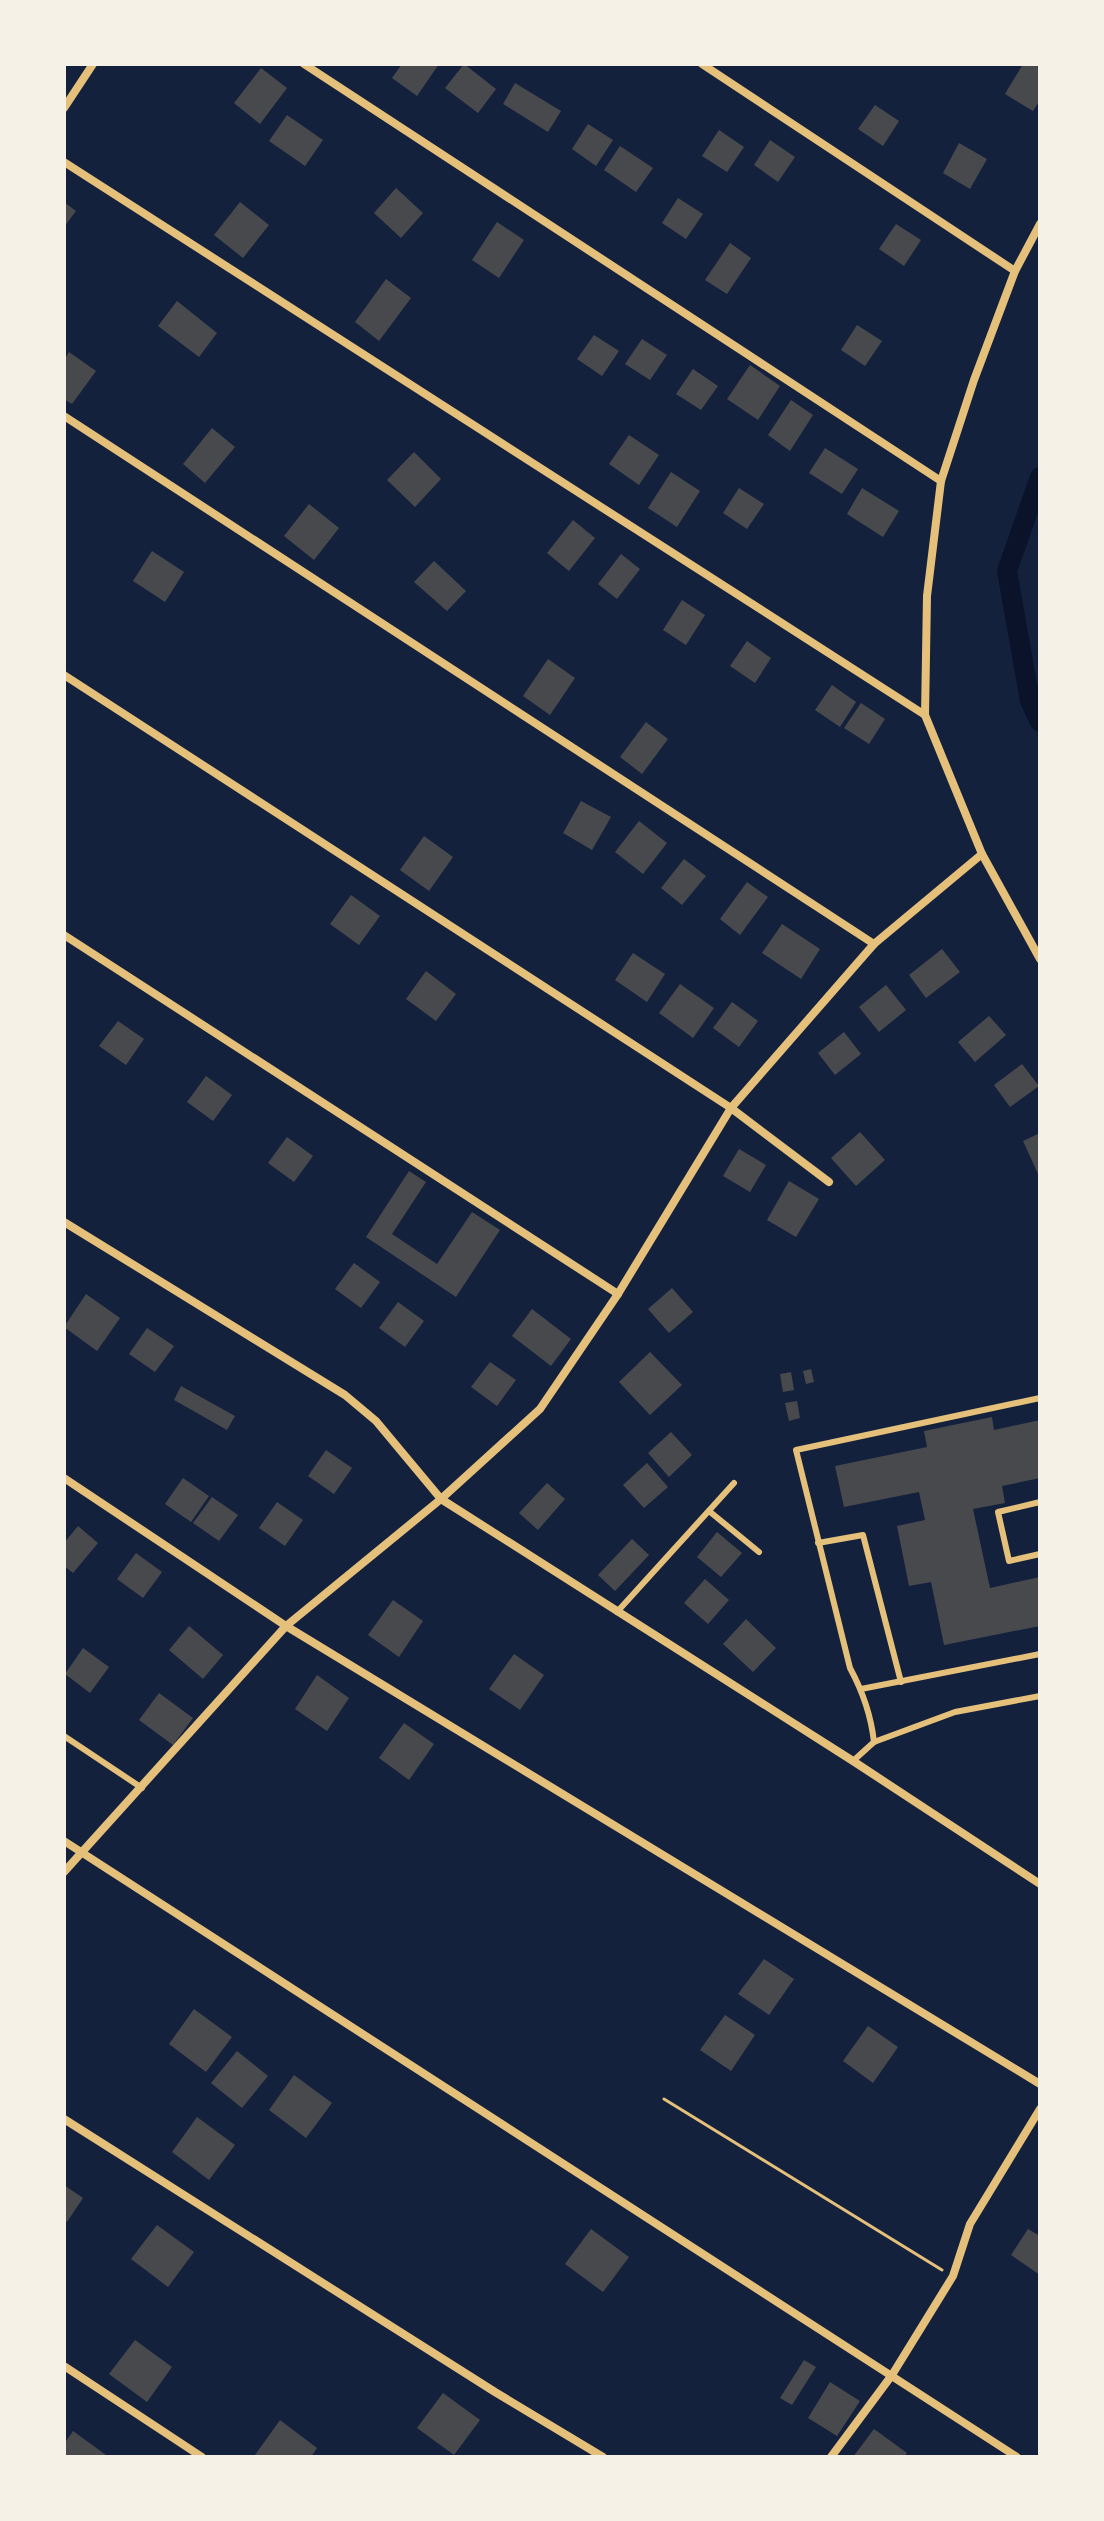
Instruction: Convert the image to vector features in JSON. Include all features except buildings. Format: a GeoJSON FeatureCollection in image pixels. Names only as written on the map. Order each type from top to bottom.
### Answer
{"type":"FeatureCollection","features":[{"type":"Feature","properties":{"kind":"street"},"geometry":{"type":"LineString","coordinates":[[64,108],[93,64]]}},
{"type":"Feature","properties":{"kind":"street"},"geometry":{"type":"LineString","coordinates":[[304,64],[941,481]]}},
{"type":"Feature","properties":{"kind":"street"},"geometry":{"type":"LineString","coordinates":[[702,64],[1015,271]]}},
{"type":"Feature","properties":{"kind":"street"},"geometry":{"type":"LineString","coordinates":[[64,162],[925,715]]}},
{"type":"Feature","properties":{"kind":"street"},"geometry":{"type":"LineString","coordinates":[[1040,224],[1015,271],[974,380],[941,481],[927,596],[925,715],[982,854],[1040,959]]}},
{"type":"Feature","properties":{"kind":"street"},"geometry":{"type":"LineString","coordinates":[[64,416],[874,944]]}},
{"type":"Feature","properties":{"kind":"street"},"geometry":{"type":"LineString","coordinates":[[64,675],[731,1108],[829,1182]]}},
{"type":"Feature","properties":{"kind":"street"},"geometry":{"type":"LineString","coordinates":[[64,1872],[286,1626],[441,1499],[540,1409],[618,1294],[731,1108],[874,944],[982,854]]}},
{"type":"Feature","properties":{"kind":"street"},"geometry":{"type":"LineString","coordinates":[[64,935],[618,1294]]}},
{"type":"Feature","properties":{"kind":"street"},"geometry":{"type":"LineString","coordinates":[[64,1222],[345,1395],[376,1421],[441,1499],[1040,1884]]}},
{"type":"Feature","properties":{"kind":"street"},"geometry":{"type":"LineString","coordinates":[[64,1478],[286,1626],[1040,2084]]}},
{"type":"Feature","properties":{"kind":"street"},"geometry":{"type":"LineString","coordinates":[[64,1841],[1017,2457]]}},
{"type":"Feature","properties":{"kind":"street"},"geometry":{"type":"LineString","coordinates":[[831,2457],[892,2375],[953,2276],[970,2224],[1040,2109]]}},
{"type":"Feature","properties":{"kind":"street"},"geometry":{"type":"LineString","coordinates":[[64,2119],[603,2457]]}},
{"type":"Feature","properties":{"kind":"street"},"geometry":{"type":"LineString","coordinates":[[64,2366],[202,2457]]}},
{"type":"Feature","properties":{"kind":"lane"},"geometry":{"type":"LineString","coordinates":[[874,1742],[871,1718],[850,1668],[796,1450],[1040,1398]]}},
{"type":"Feature","properties":{"kind":"lane"},"geometry":{"type":"LineString","coordinates":[[617,1612],[734,1483]]}},
{"type":"Feature","properties":{"kind":"lane"},"geometry":{"type":"LineString","coordinates":[[1040,1502],[998,1512],[1009,1561],[1040,1554]]}},
{"type":"Feature","properties":{"kind":"lane"},"geometry":{"type":"LineString","coordinates":[[709,1511],[759,1552]]}},
{"type":"Feature","properties":{"kind":"lane"},"geometry":{"type":"LineString","coordinates":[[818,1543],[863,1535],[901,1682]]}},
{"type":"Feature","properties":{"kind":"lane"},"geometry":{"type":"LineString","coordinates":[[861,1689],[1040,1654]]}},
{"type":"Feature","properties":{"kind":"lane"},"geometry":{"type":"LineString","coordinates":[[853,1761],[874,1742],[955,1712],[1040,1696]]}},
{"type":"Feature","properties":{"kind":"lane"},"geometry":{"type":"LineString","coordinates":[[64,1736],[142,1788]]}},
{"type":"Feature","properties":{"kind":"path"},"geometry":{"type":"LineString","coordinates":[[664,2099],[953,2276]]}},
{"type":"Feature","properties":{"kind":"waterway"},"geometry":{"type":"LineString","coordinates":[[1040,477],[1007,571],[1030,701],[1040,722]]}}]}
